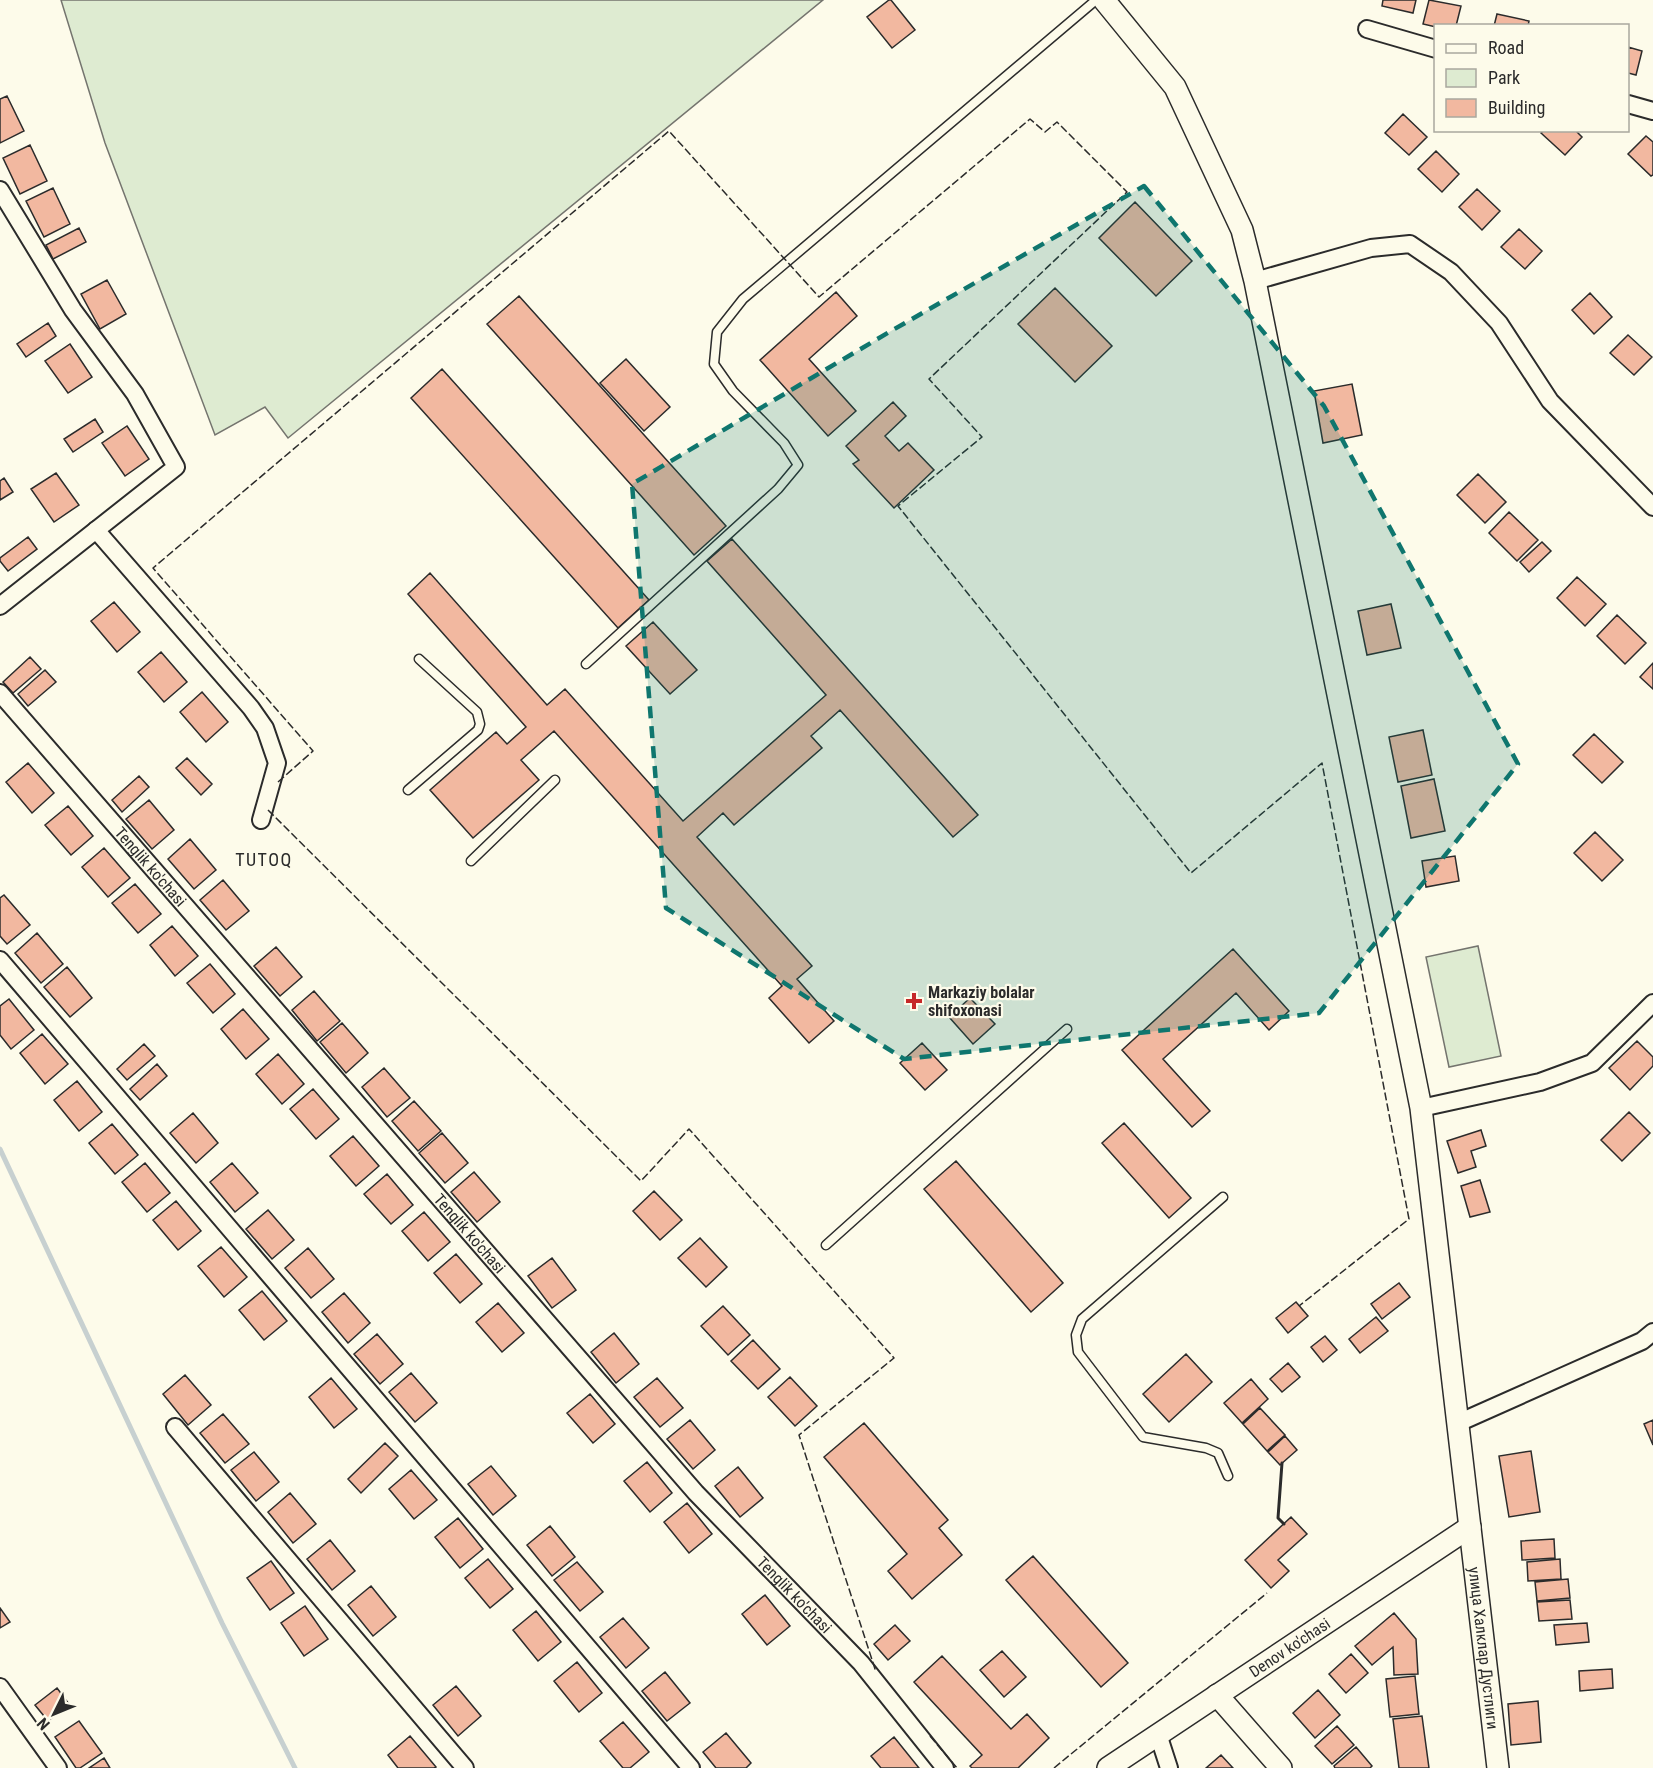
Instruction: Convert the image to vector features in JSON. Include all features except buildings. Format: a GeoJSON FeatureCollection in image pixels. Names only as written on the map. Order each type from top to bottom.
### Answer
{"type":"FeatureCollection","features":[{"type":"Feature","properties":{"kind":"street","name":"улица Халклар Дустлиги"},"geometry":{"type":"LineString","coordinates":[[1104,0],[1175,87],[1242,230],[1255,282],[1421,1108],[1498,1768]]}},
{"type":"Feature","properties":{"kind":"street"},"geometry":{"type":"LineString","coordinates":[[1367,29],[1434,48]]}},
{"type":"Feature","properties":{"kind":"street"},"geometry":{"type":"LineString","coordinates":[[1629,104],[1653,111]]}},
{"type":"Feature","properties":{"kind":"street"},"geometry":{"type":"LineString","coordinates":[[0,190],[73,310],[135,394],[176,467],[2,601]]}},
{"type":"Feature","properties":{"kind":"street"},"geometry":{"type":"LineString","coordinates":[[1255,282],[1371,248],[1410,244],[1451,272],[1499,323],[1550,401],[1653,507]]}},
{"type":"Feature","properties":{"kind":"street"},"geometry":{"type":"LineString","coordinates":[[96,530],[251,708],[265,728],[277,763],[261,820]]}},
{"type":"Feature","properties":{"kind":"street","name":"Tenglik ko'chasi"},"geometry":{"type":"LineString","coordinates":[[0,693],[696,1493],[861,1663],[945,1768]]}},
{"type":"Feature","properties":{"kind":"street"},"geometry":{"type":"LineString","coordinates":[[0,960],[691,1768]]}},
{"type":"Feature","properties":{"kind":"street"},"geometry":{"type":"LineString","coordinates":[[1421,1108],[1540,1082],[1592,1063],[1653,1003]]}},
{"type":"Feature","properties":{"kind":"street"},"geometry":{"type":"LineString","coordinates":[[1458,1423],[1642,1341],[1653,1332]]}},
{"type":"Feature","properties":{"kind":"street"},"geometry":{"type":"LineString","coordinates":[[175,1427],[465,1768]]}},
{"type":"Feature","properties":{"kind":"street","name":"Denov ko'chasi"},"geometry":{"type":"LineString","coordinates":[[1108,1768],[1470,1527]]}},
{"type":"Feature","properties":{"kind":"street"},"geometry":{"type":"LineString","coordinates":[[0,1687],[58,1768]]}},
{"type":"Feature","properties":{"kind":"street"},"geometry":{"type":"LineString","coordinates":[[1217,1695],[1281,1768]]}},
{"type":"Feature","properties":{"kind":"street"},"geometry":{"type":"LineString","coordinates":[[1158,1734],[1169,1768]]}},
{"type":"Feature","properties":{"kind":"lane"},"geometry":{"type":"LineString","coordinates":[[586,664],[778,489],[798,465],[784,442],[733,391],[714,364],[717,332],[743,299],[1096,0]]}},
{"type":"Feature","properties":{"kind":"lane"},"geometry":{"type":"LineString","coordinates":[[408,790],[478,730],[480,724],[477,712],[419,659]]}},
{"type":"Feature","properties":{"kind":"lane"},"geometry":{"type":"LineString","coordinates":[[471,861],[555,780]]}},
{"type":"Feature","properties":{"kind":"lane"},"geometry":{"type":"LineString","coordinates":[[826,1245],[1067,1029]]}},
{"type":"Feature","properties":{"kind":"lane"},"geometry":{"type":"LineString","coordinates":[[1223,1197],[1082,1319],[1076,1335],[1078,1352],[1143,1437],[1206,1448],[1218,1453],[1228,1476]]}},
{"type":"Feature","properties":{"kind":"highlighted area"},"geometry":{"type":"Polygon","coordinates":[[[1144,186],[1324,406],[1518,764],[1319,1013],[904,1059],[666,908],[632,484],[891,331],[1144,186]]]}},
{"type":"Feature","properties":{"kind":"green space"},"geometry":{"type":"Polygon","coordinates":[[[61,0],[823,0],[288,438],[265,407],[215,435],[105,143],[61,0]]]}},
{"type":"Feature","properties":{"kind":"green space"},"geometry":{"type":"Polygon","coordinates":[[[1478,946],[1501,1056],[1449,1067],[1426,957],[1478,946]]]}},
{"type":"Feature","properties":{"kind":"waterway"},"geometry":{"type":"LineString","coordinates":[[0,1149],[222,1623],[295,1768]]}},
{"type":"Feature","properties":{"kind":"fence"},"geometry":{"type":"LineString","coordinates":[[278,782],[313,751],[153,568],[669,131],[819,297],[1030,119],[1045,132],[1057,122],[1127,192],[929,379],[982,437],[898,506],[1191,873],[1322,763],[1409,1219],[1299,1306]]}},
{"type":"Feature","properties":{"kind":"fence"},"geometry":{"type":"LineString","coordinates":[[268,810],[641,1181],[689,1129],[894,1358],[799,1435],[876,1672]]}},
{"type":"Feature","properties":{"kind":"fence"},"geometry":{"type":"LineString","coordinates":[[1054,1768],[1267,1593]]}},
{"type":"Feature","properties":{"kind":"fence"},"geometry":{"type":"LineString","coordinates":[[930,1736],[957,1768]]}},
{"type":"Feature","properties":{"kind":"wall"},"geometry":{"type":"LineString","coordinates":[[1282,1463],[1278,1518],[1284,1524]]}},
{"type":"Feature","properties":{"kind":"place","name":"Markaziy bolalar shifoxonasi"},"geometry":{"type":"Point","coordinates":[914,1001]}},
{"type":"Feature","properties":{"kind":"district","name":"TUTOQ"},"geometry":{"type":"Point","coordinates":[264,860]}}]}
